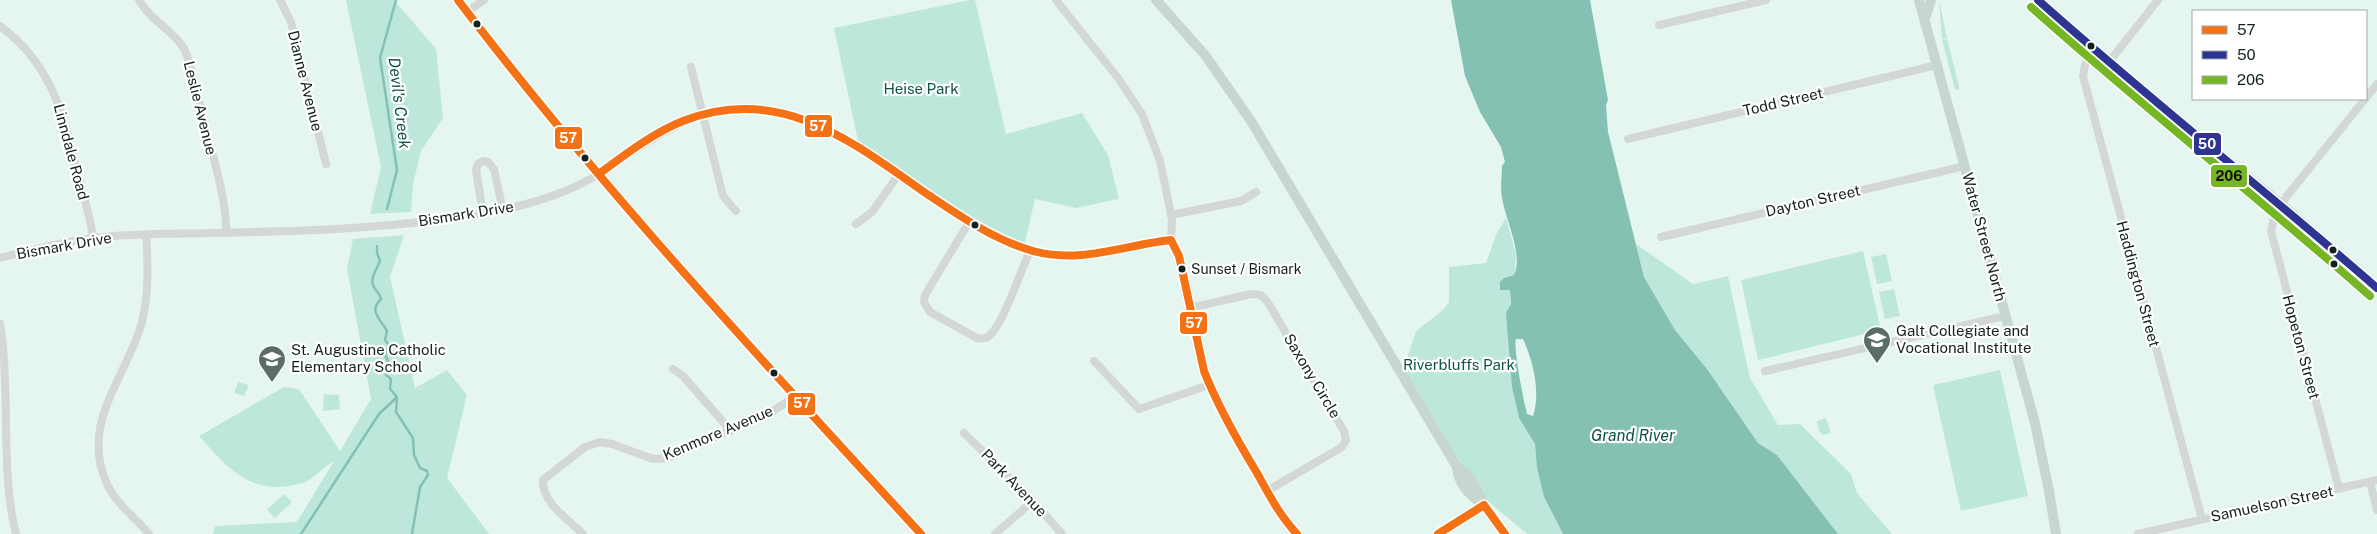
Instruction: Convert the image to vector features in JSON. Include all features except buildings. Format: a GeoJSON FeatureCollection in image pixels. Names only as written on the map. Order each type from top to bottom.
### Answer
{"type":"FeatureCollection","features":[{"type":"Feature","properties":{"kind":"main road"},"geometry":{"type":"LineString","coordinates":[[1156,0],[1204,55],[1251,121],[1457,467],[1458,476],[1471,497],[1484,505],[1505,534]]}},
{"type":"Feature","properties":{"kind":"main road","name":"Water Street North"},"geometry":{"type":"LineString","coordinates":[[1919,0],[2039,442],[2056,534]]}},
{"type":"Feature","properties":{"kind":"main road"},"geometry":{"type":"LineString","coordinates":[[1925,19],[1931,0]]}},
{"type":"Feature","properties":{"kind":"main road"},"geometry":{"type":"LineString","coordinates":[[2038,0],[2094,50],[2282,206],[2377,288]]}},
{"type":"Feature","properties":{"kind":"street","name":"Leslie Avenue"},"geometry":{"type":"LineString","coordinates":[[139,0],[149,15],[176,39],[188,59],[217,177],[226,232]]}},
{"type":"Feature","properties":{"kind":"street","name":"Dianne Avenue"},"geometry":{"type":"LineString","coordinates":[[280,0],[291,22],[326,164]]}},
{"type":"Feature","properties":{"kind":"street"},"geometry":{"type":"LineString","coordinates":[[458,0],[538,101],[600,173],[795,397],[921,534]]}},
{"type":"Feature","properties":{"kind":"street"},"geometry":{"type":"LineString","coordinates":[[467,12],[484,0]]}},
{"type":"Feature","properties":{"kind":"street"},"geometry":{"type":"LineString","coordinates":[[1056,0],[1118,78],[1142,114],[1160,161],[1171,216],[1171,240],[1179,256],[1209,385],[1222,414],[1267,491],[1282,516],[1297,534]]}},
{"type":"Feature","properties":{"kind":"street"},"geometry":{"type":"LineString","coordinates":[[1659,25],[1766,0]]}},
{"type":"Feature","properties":{"kind":"street"},"geometry":{"type":"LineString","coordinates":[[2109,62],[2158,0]]}},
{"type":"Feature","properties":{"kind":"street","name":"Linndale Road"},"geometry":{"type":"LineString","coordinates":[[0,26],[26,50],[54,90],[64,117],[93,238]]}},
{"type":"Feature","properties":{"kind":"street","name":"Haddington Street"},"geometry":{"type":"LineString","coordinates":[[2094,50],[2085,65],[2083,76],[2202,519]]}},
{"type":"Feature","properties":{"kind":"street","name":"Todd Street"},"geometry":{"type":"LineString","coordinates":[[1628,139],[1938,65]]}},
{"type":"Feature","properties":{"kind":"street"},"geometry":{"type":"LineString","coordinates":[[691,67],[723,196],[736,211]]}},
{"type":"Feature","properties":{"kind":"street","name":"Hopeton Street"},"geometry":{"type":"LineString","coordinates":[[2367,96],[2377,84]]}},
{"type":"Feature","properties":{"kind":"street","name":"Hopeton Street"},"geometry":{"type":"LineString","coordinates":[[2339,489],[2270,231],[2274,218],[2287,196],[2363,100]]}},
{"type":"Feature","properties":{"kind":"street","name":"Bismark Drive"},"geometry":{"type":"LineString","coordinates":[[0,258],[39,248],[93,238],[146,234],[364,228],[503,210],[551,196],[600,173],[667,129],[703,114],[749,106],[806,118],[830,130],[969,222],[996,238],[1030,251],[1057,256],[1082,256],[1171,240]]}},
{"type":"Feature","properties":{"kind":"street"},"geometry":{"type":"LineString","coordinates":[[482,214],[476,170],[478,164],[483,161],[488,162],[494,169],[503,210]]}},
{"type":"Feature","properties":{"kind":"street","name":"Dayton Street"},"geometry":{"type":"LineString","coordinates":[[1661,237],[1965,166]]}},
{"type":"Feature","properties":{"kind":"street"},"geometry":{"type":"LineString","coordinates":[[856,224],[872,212],[899,174]]}},
{"type":"Feature","properties":{"kind":"street"},"geometry":{"type":"LineString","coordinates":[[1171,216],[1241,201],[1256,192]]}},
{"type":"Feature","properties":{"kind":"street"},"geometry":{"type":"LineString","coordinates":[[969,222],[925,295],[924,302],[930,312],[977,338],[984,339],[990,336],[1007,307],[1030,251]]}},
{"type":"Feature","properties":{"kind":"street"},"geometry":{"type":"LineString","coordinates":[[146,234],[146,300],[135,344],[101,420],[99,435],[107,484],[116,498],[148,534]]}},
{"type":"Feature","properties":{"kind":"street","name":"Saxony Circle"},"geometry":{"type":"LineString","coordinates":[[1190,308],[1252,294],[1261,295],[1267,301],[1344,431],[1346,440],[1342,447],[1267,491]]}},
{"type":"Feature","properties":{"kind":"street"},"geometry":{"type":"LineString","coordinates":[[1765,371],[2006,316]]}},
{"type":"Feature","properties":{"kind":"street"},"geometry":{"type":"LineString","coordinates":[[0,324],[0,488],[6,512],[16,534]]}},
{"type":"Feature","properties":{"kind":"street"},"geometry":{"type":"LineString","coordinates":[[1094,361],[1139,409],[1209,385]]}},
{"type":"Feature","properties":{"kind":"street"},"geometry":{"type":"LineString","coordinates":[[673,369],[683,376],[731,430]]}},
{"type":"Feature","properties":{"kind":"street","name":"Kenmore Avenue"},"geometry":{"type":"LineString","coordinates":[[582,534],[546,497],[542,489],[543,480],[585,447],[600,442],[612,444],[653,459],[668,458],[771,412],[795,397]]}},
{"type":"Feature","properties":{"kind":"street","name":"Park Avenue"},"geometry":{"type":"LineString","coordinates":[[964,433],[1033,501],[1062,534]]}},
{"type":"Feature","properties":{"kind":"street"},"geometry":{"type":"LineString","coordinates":[[2374,481],[2377,510]]}},
{"type":"Feature","properties":{"kind":"street","name":"Samuelson Street"},"geometry":{"type":"LineString","coordinates":[[2138,534],[2374,481]]}},
{"type":"Feature","properties":{"kind":"street"},"geometry":{"type":"LineString","coordinates":[[995,534],[1033,501]]}},
{"type":"Feature","properties":{"kind":"street"},"geometry":{"type":"LineString","coordinates":[[1438,534],[1484,505]]}},
{"type":"Feature","properties":{"kind":"green space"},"geometry":{"type":"Polygon","coordinates":[[[346,0],[394,0],[436,49],[443,118],[421,151],[413,184],[411,212],[370,214],[381,167],[346,0]]]}},
{"type":"Feature","properties":{"kind":"green space","name":"Heise Park"},"geometry":{"type":"Polygon","coordinates":[[[975,0],[1006,134],[1082,113],[1108,155],[1119,199],[1076,208],[1035,199],[1024,246],[971,217],[858,141],[834,28],[975,0]]]}},
{"type":"Feature","properties":{"kind":"green space"},"geometry":{"type":"Polygon","coordinates":[[[1939,0],[1947,38],[1942,39],[1939,0]]]}},
{"type":"Feature","properties":{"kind":"green space"},"geometry":{"type":"Polygon","coordinates":[[[1947,39],[1959,90],[1955,89],[1942,40],[1947,39]]]}},
{"type":"Feature","properties":{"kind":"green space","name":"Riverbluffs Park"},"geometry":{"type":"Polygon","coordinates":[[[1506,218],[1516,254],[1515,272],[1510,289],[1512,387],[1519,418],[1535,444],[1537,468],[1544,497],[1563,534],[1527,534],[1484,498],[1402,373],[1416,331],[1443,310],[1449,302],[1449,267],[1486,263],[1496,235],[1506,218]]]}},
{"type":"Feature","properties":{"kind":"green space"},"geometry":{"type":"Polygon","coordinates":[[[404,235],[390,277],[415,388],[447,370],[467,395],[447,478],[489,534],[213,534],[215,526],[297,522],[334,461],[313,477],[299,484],[282,487],[268,486],[254,483],[242,477],[220,459],[199,436],[284,387],[299,389],[340,451],[371,399],[347,269],[353,239],[404,235]]]}},
{"type":"Feature","properties":{"kind":"green space"},"geometry":{"type":"Polygon","coordinates":[[[1636,244],[1693,284],[1728,276],[1750,378],[1778,425],[1800,424],[1851,474],[1857,493],[1892,534],[1838,534],[1777,455],[1758,443],[1707,369],[1675,330],[1644,277],[1636,244]]]}},
{"type":"Feature","properties":{"kind":"green space"},"geometry":{"type":"Polygon","coordinates":[[[1863,251],[1881,330],[1758,360],[1741,280],[1863,251]]]}},
{"type":"Feature","properties":{"kind":"green space"},"geometry":{"type":"Polygon","coordinates":[[[1886,254],[1892,281],[1877,284],[1871,257],[1886,254]]]}},
{"type":"Feature","properties":{"kind":"green space"},"geometry":{"type":"Polygon","coordinates":[[[1894,289],[1900,316],[1885,319],[1879,292],[1894,289]]]}},
{"type":"Feature","properties":{"kind":"green space"},"geometry":{"type":"Polygon","coordinates":[[[2000,370],[2028,496],[1961,511],[1933,385],[2000,370]]]}},
{"type":"Feature","properties":{"kind":"green space"},"geometry":{"type":"Polygon","coordinates":[[[238,382],[249,385],[244,396],[234,393],[238,382]]]}},
{"type":"Feature","properties":{"kind":"green space"},"geometry":{"type":"Polygon","coordinates":[[[324,394],[339,395],[340,409],[323,411],[324,394]]]}},
{"type":"Feature","properties":{"kind":"green space"},"geometry":{"type":"Polygon","coordinates":[[[1826,418],[1831,433],[1823,435],[1819,431],[1817,421],[1826,418]]]}},
{"type":"Feature","properties":{"kind":"green space"},"geometry":{"type":"Polygon","coordinates":[[[284,494],[292,502],[275,518],[267,510],[284,494]]]}},
{"type":"Feature","properties":{"kind":"water","name":"Grand River"},"geometry":{"type":"Polygon","coordinates":[[[1451,0],[1590,0],[1608,100],[1606,105],[1608,132],[1644,277],[1675,330],[1707,369],[1758,443],[1777,455],[1838,534],[1563,534],[1544,497],[1537,468],[1535,444],[1519,418],[1512,387],[1506,313],[1511,304],[1510,290],[1500,290],[1500,282],[1504,278],[1514,275],[1517,258],[1501,194],[1502,166],[1505,162],[1501,147],[1480,112],[1465,76],[1451,0]],[[1516,339],[1517,364],[1527,414],[1533,416],[1536,397],[1535,377],[1523,339],[1516,339]]]}},
{"type":"Feature","properties":{"kind":"waterway","name":"Devil's Creek"},"geometry":{"type":"LineString","coordinates":[[387,209],[397,170],[380,58],[396,0]]}},
{"type":"Feature","properties":{"kind":"waterway","name":"Devil's Creek"},"geometry":{"type":"LineString","coordinates":[[377,246],[380,261],[372,282],[381,299],[377,304],[376,312],[387,331],[385,340],[389,345],[385,355],[388,361],[386,375],[391,379],[390,389],[397,397],[396,412],[413,438],[414,455],[420,468],[427,471],[428,475],[420,487],[412,534]]}},
{"type":"Feature","properties":{"kind":"waterway"},"geometry":{"type":"LineString","coordinates":[[301,534],[379,414],[396,398]]}},
{"type":"Feature","properties":{"kind":"transit line","name":"57"},"geometry":{"type":"LineString","coordinates":[[458,0],[568,138],[683,272],[921,534]]}},
{"type":"Feature","properties":{"kind":"transit line","name":"50"},"geometry":{"type":"LineString","coordinates":[[2038,0],[2377,288]]}},
{"type":"Feature","properties":{"kind":"transit line","name":"206"},"geometry":{"type":"LineString","coordinates":[[2031,7],[2370,296]]}},
{"type":"Feature","properties":{"kind":"transit line","name":"57"},"geometry":{"type":"LineString","coordinates":[[600,173],[650,138],[683,121],[718,111],[751,109],[783,113],[813,123],[870,155],[978,227],[1005,241],[1033,251],[1051,254],[1085,255],[1171,240],[1179,256],[1204,371],[1209,384],[1228,423],[1270,497],[1297,534]]}},
{"type":"Feature","properties":{"kind":"transit line","name":"57"},"geometry":{"type":"LineString","coordinates":[[1438,534],[1484,505],[1505,534]]}},
{"type":"Feature","properties":{"kind":"place","name":"Sunset / Bismark"},"geometry":{"type":"Point","coordinates":[1182,269]}},
{"type":"Feature","properties":{"kind":"place","name":"Galt Collegiate and Vocational Institute"},"geometry":{"type":"Point","coordinates":[1877,364]}},
{"type":"Feature","properties":{"kind":"place","name":"St. Augustine Catholic Elementary School"},"geometry":{"type":"Point","coordinates":[272,383]}}]}
